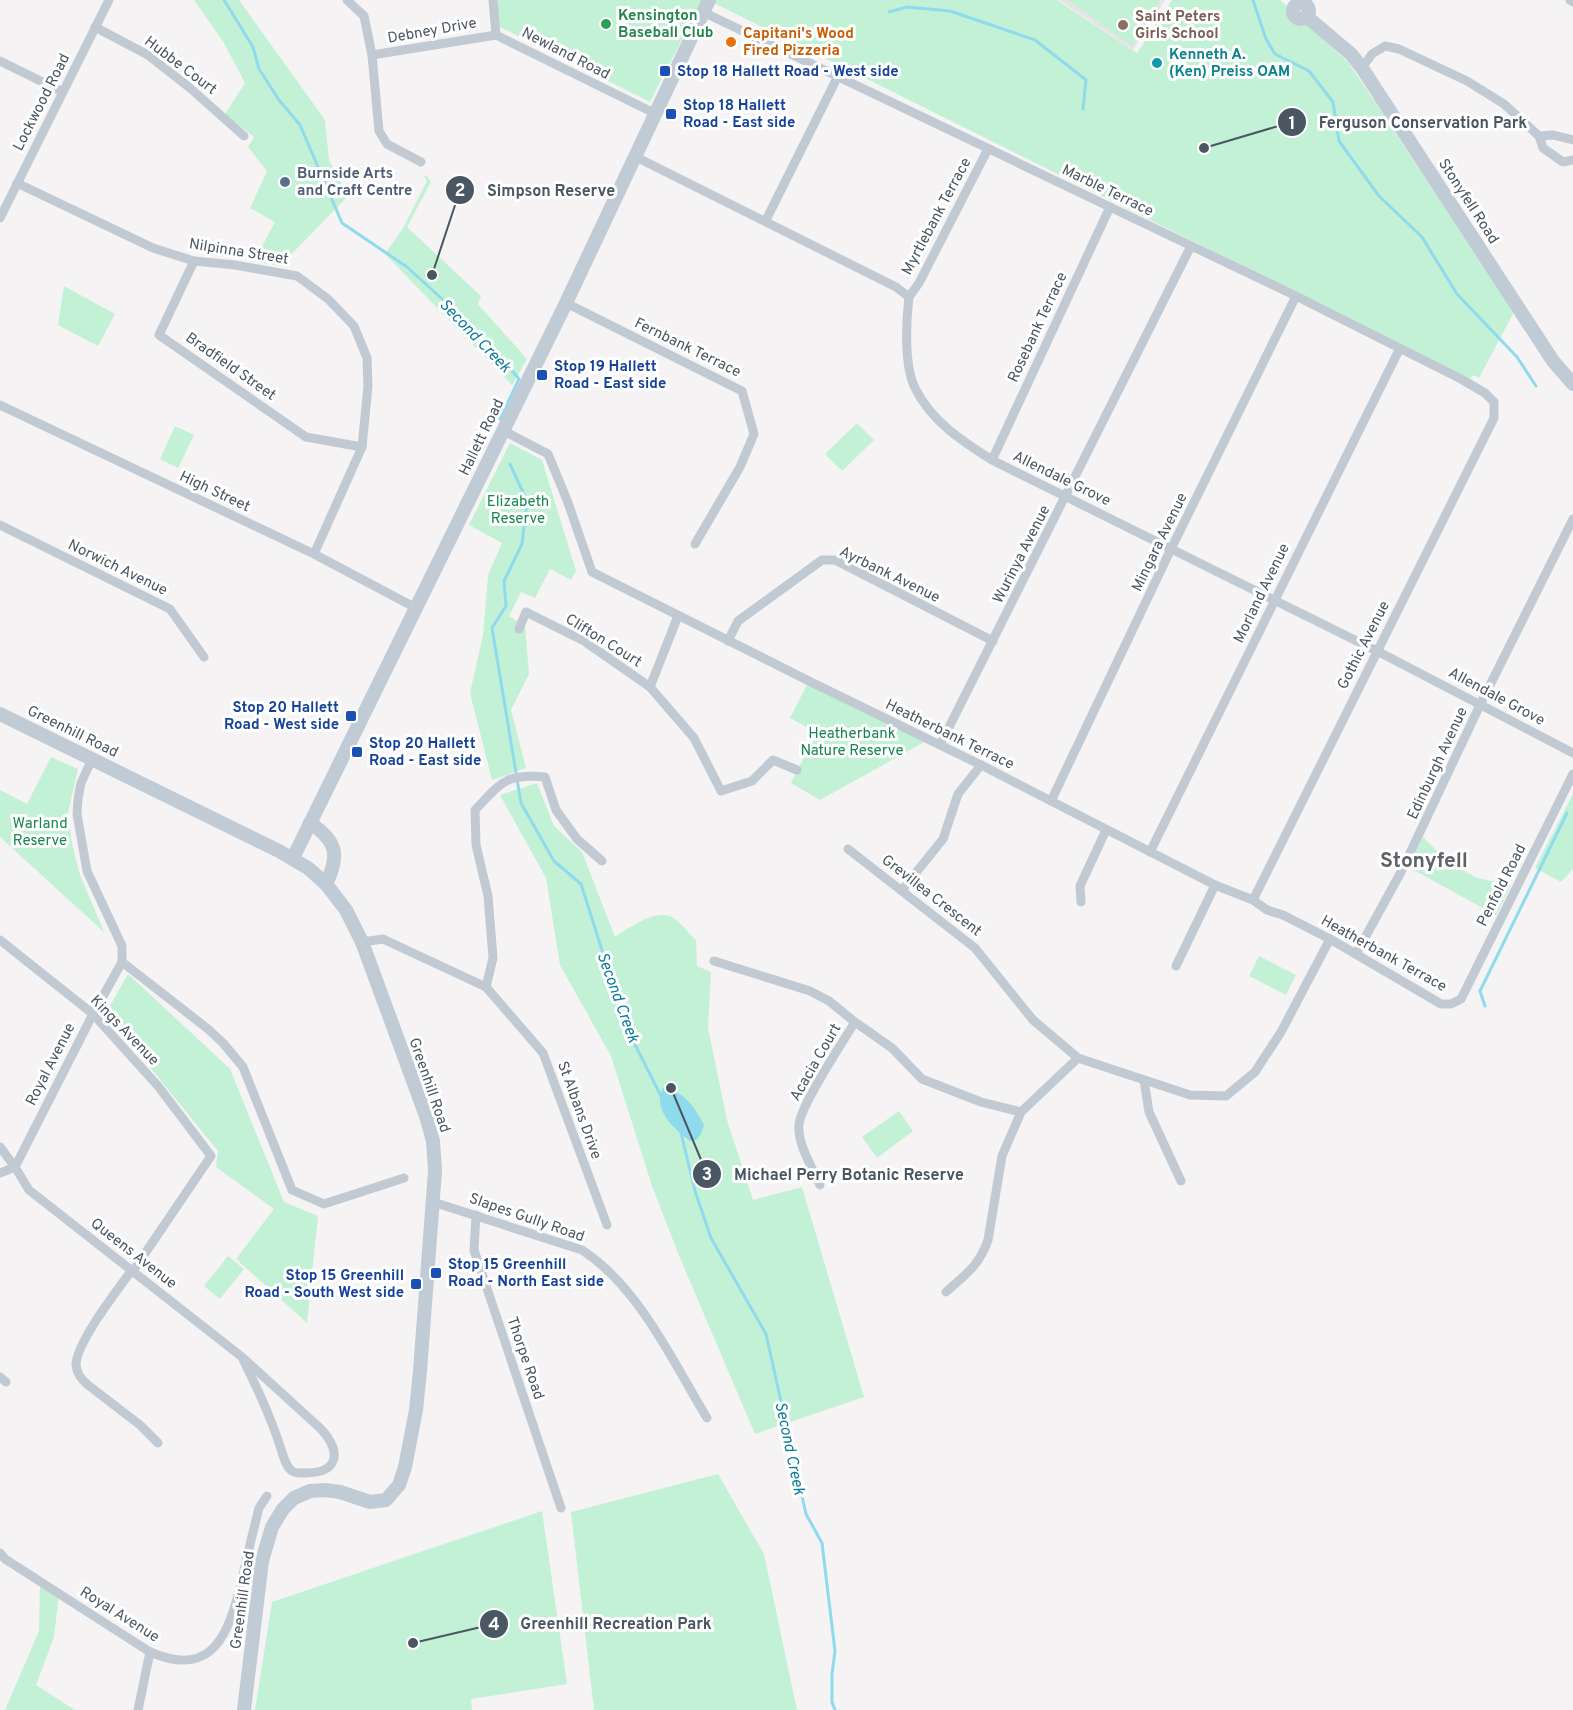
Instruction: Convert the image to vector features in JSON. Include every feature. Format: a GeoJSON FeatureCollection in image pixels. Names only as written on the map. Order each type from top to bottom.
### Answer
{"type":"FeatureCollection","features":[{"type":"Feature","properties":{"kind":"main road","name":"Stonyfell Road"},"geometry":{"type":"LineString","coordinates":[[1300,5],[1351,54],[1362,68],[1553,361],[1573,384]]}},
{"type":"Feature","properties":{"kind":"main road","name":"Hallett Road"},"geometry":{"type":"LineString","coordinates":[[293,858],[566,303],[706,6]]}},
{"type":"Feature","properties":{"kind":"main road","name":"Greenhill Road"},"geometry":{"type":"LineString","coordinates":[[0,714],[293,858],[326,884],[346,910],[362,942],[426,1116],[433,1141],[435,1172],[419,1381],[405,1467],[399,1485],[386,1500],[370,1502],[340,1492],[310,1491],[294,1498],[283,1509],[272,1527],[262,1561],[244,1710]]}},
{"type":"Feature","properties":{"kind":"main road"},"geometry":{"type":"LineString","coordinates":[[310,823],[328,838],[334,850],[335,861],[326,884]]}},
{"type":"Feature","properties":{"kind":"street","name":"Lockwood Road"},"geometry":{"type":"LineString","coordinates":[[0,218],[109,0]]}},
{"type":"Feature","properties":{"kind":"street"},"geometry":{"type":"LineString","coordinates":[[347,0],[364,16],[372,56],[379,131],[387,144],[421,162]]}},
{"type":"Feature","properties":{"kind":"street"},"geometry":{"type":"LineString","coordinates":[[494,0],[496,35]]}},
{"type":"Feature","properties":{"kind":"street","name":"Marble Terrace"},"geometry":{"type":"LineString","coordinates":[[706,6],[838,76],[1400,348],[1485,393],[1494,402]]}},
{"type":"Feature","properties":{"kind":"street","name":"Hubbe Court"},"geometry":{"type":"LineString","coordinates":[[95,27],[148,55],[190,88],[243,136]]}},
{"type":"Feature","properties":{"kind":"street","name":"Debney Drive"},"geometry":{"type":"LineString","coordinates":[[372,56],[496,35]]}},
{"type":"Feature","properties":{"kind":"street","name":"Newland Road"},"geometry":{"type":"LineString","coordinates":[[496,35],[654,113]]}},
{"type":"Feature","properties":{"kind":"street"},"geometry":{"type":"LineString","coordinates":[[1362,68],[1372,54],[1385,46],[1399,49],[1467,81],[1495,98],[1539,136],[1543,148],[1563,162],[1573,160]]}},
{"type":"Feature","properties":{"kind":"street"},"geometry":{"type":"LineString","coordinates":[[0,61],[63,92]]}},
{"type":"Feature","properties":{"kind":"street"},"geometry":{"type":"LineString","coordinates":[[766,220],[838,76]]}},
{"type":"Feature","properties":{"kind":"street"},"geometry":{"type":"LineString","coordinates":[[1539,136],[1553,135],[1573,140]]}},
{"type":"Feature","properties":{"kind":"street","name":"Myrtlebank Terrace"},"geometry":{"type":"LineString","coordinates":[[909,297],[922,277],[988,149]]}},
{"type":"Feature","properties":{"kind":"street"},"geometry":{"type":"LineString","coordinates":[[634,156],[766,220],[896,287],[909,297]]}},
{"type":"Feature","properties":{"kind":"street","name":"Nilpinna Street"},"geometry":{"type":"LineString","coordinates":[[17,183],[153,248],[194,261],[235,265],[297,276],[328,299],[354,326],[367,358],[368,386],[362,447],[314,554]]}},
{"type":"Feature","properties":{"kind":"street","name":"Rosebank Terrace"},"geometry":{"type":"LineString","coordinates":[[992,460],[1110,207]]}},
{"type":"Feature","properties":{"kind":"street","name":"Wurinya Avenue"},"geometry":{"type":"LineString","coordinates":[[940,745],[1191,246]]}},
{"type":"Feature","properties":{"kind":"street","name":"Bradfield Street"},"geometry":{"type":"LineString","coordinates":[[194,261],[159,335],[306,436],[362,447]]}},
{"type":"Feature","properties":{"kind":"street","name":"Mingara Avenue"},"geometry":{"type":"LineString","coordinates":[[1051,801],[1171,549],[1296,296]]}},
{"type":"Feature","properties":{"kind":"street","name":"Allendale Grove"},"geometry":{"type":"LineString","coordinates":[[909,297],[906,331],[914,387],[931,413],[959,440],[992,460],[1481,703],[1573,753]]}},
{"type":"Feature","properties":{"kind":"street","name":"Fernbank Terrace"},"geometry":{"type":"LineString","coordinates":[[566,303],[742,391],[754,434],[740,467],[695,544]]}},
{"type":"Feature","properties":{"kind":"street","name":"Morland Avenue"},"geometry":{"type":"LineString","coordinates":[[1150,852],[1400,348]]}},
{"type":"Feature","properties":{"kind":"street","name":"Gothic Avenue"},"geometry":{"type":"LineString","coordinates":[[1253,900],[1494,418],[1494,402]]}},
{"type":"Feature","properties":{"kind":"street","name":"High Street"},"geometry":{"type":"LineString","coordinates":[[0,405],[314,554],[416,608]]}},
{"type":"Feature","properties":{"kind":"street","name":"Heatherbank Terrace"},"geometry":{"type":"LineString","coordinates":[[502,430],[548,454],[592,572],[981,765],[1215,885],[1253,900],[1267,910],[1283,915],[1330,939],[1441,1004],[1451,1004]]}},
{"type":"Feature","properties":{"kind":"street","name":"Edinburgh Avenue"},"geometry":{"type":"LineString","coordinates":[[1356,954],[1401,872],[1481,703],[1573,519]]}},
{"type":"Feature","properties":{"kind":"street","name":"Norwich Avenue"},"geometry":{"type":"LineString","coordinates":[[0,525],[170,609],[204,657]]}},
{"type":"Feature","properties":{"kind":"street","name":"Ayrbank Avenue"},"geometry":{"type":"LineString","coordinates":[[728,641],[738,621],[822,560],[835,560],[993,642]]}},
{"type":"Feature","properties":{"kind":"street","name":"Clifton Court"},"geometry":{"type":"LineString","coordinates":[[519,629],[526,612],[584,641],[650,687],[694,738],[721,791],[752,781],[773,760],[797,770]]}},
{"type":"Feature","properties":{"kind":"street","name":"Clifton Court"},"geometry":{"type":"LineString","coordinates":[[650,687],[678,616]]}},
{"type":"Feature","properties":{"kind":"street"},"geometry":{"type":"LineString","coordinates":[[92,759],[81,783],[77,814],[87,871],[122,946],[122,962],[208,1029],[243,1067],[291,1190],[324,1204],[404,1178]]}},
{"type":"Feature","properties":{"kind":"street"},"geometry":{"type":"LineString","coordinates":[[902,890],[942,838],[957,794],[981,765]]}},
{"type":"Feature","properties":{"kind":"street","name":"Penfold Road"},"geometry":{"type":"LineString","coordinates":[[1451,1004],[1461,999],[1573,774]]}},
{"type":"Feature","properties":{"kind":"street"},"geometry":{"type":"LineString","coordinates":[[362,942],[383,939],[486,987],[493,958],[488,896],[476,845],[475,810],[501,784],[511,778],[523,775],[545,777],[556,810],[577,839],[602,861]]}},
{"type":"Feature","properties":{"kind":"street"},"geometry":{"type":"LineString","coordinates":[[1081,902],[1080,886],[1106,830]]}},
{"type":"Feature","properties":{"kind":"street","name":"Grevillea Crescent"},"geometry":{"type":"LineString","coordinates":[[848,849],[975,948],[1033,1020],[1078,1058],[1190,1095],[1226,1096],[1256,1072],[1281,1032],[1330,939]]}},
{"type":"Feature","properties":{"kind":"street"},"geometry":{"type":"LineString","coordinates":[[1176,966],[1215,885]]}},
{"type":"Feature","properties":{"kind":"street","name":"Kings Avenue"},"geometry":{"type":"LineString","coordinates":[[0,940],[93,1014],[158,1086],[211,1156],[132,1270]]}},
{"type":"Feature","properties":{"kind":"street"},"geometry":{"type":"LineString","coordinates":[[714,961],[810,991],[829,1001],[892,1048],[922,1079],[981,1102],[1021,1112]]}},
{"type":"Feature","properties":{"kind":"street","name":"Royal Avenue"},"geometry":{"type":"LineString","coordinates":[[15,1167],[122,962]]}},
{"type":"Feature","properties":{"kind":"street","name":"St Albans Drive"},"geometry":{"type":"LineString","coordinates":[[486,987],[543,1053],[607,1225]]}},
{"type":"Feature","properties":{"kind":"street","name":"Acacia Court"},"geometry":{"type":"LineString","coordinates":[[820,1185],[800,1137],[799,1123],[805,1106],[855,1022]]}},
{"type":"Feature","properties":{"kind":"street"},"geometry":{"type":"LineString","coordinates":[[946,1292],[978,1263],[984,1253],[1002,1156],[1021,1112],[1078,1058]]}},
{"type":"Feature","properties":{"kind":"street"},"geometry":{"type":"LineString","coordinates":[[1144,1080],[1149,1112],[1181,1180]]}},
{"type":"Feature","properties":{"kind":"street","name":"Queens Avenue"},"geometry":{"type":"LineString","coordinates":[[0,1147],[29,1190],[242,1357],[321,1429],[335,1451],[327,1469],[316,1473],[296,1473],[288,1467],[272,1421],[242,1357]]}},
{"type":"Feature","properties":{"kind":"street"},"geometry":{"type":"LineString","coordinates":[[0,1173],[15,1167]]}},
{"type":"Feature","properties":{"kind":"street","name":"Slapes Gully Road"},"geometry":{"type":"LineString","coordinates":[[433,1202],[582,1250],[598,1261],[643,1311],[707,1418]]}},
{"type":"Feature","properties":{"kind":"street","name":"Thorpe Road"},"geometry":{"type":"LineString","coordinates":[[476,1215],[474,1250],[561,1509]]}},
{"type":"Feature","properties":{"kind":"street"},"geometry":{"type":"LineString","coordinates":[[132,1270],[83,1344],[76,1362],[77,1371],[81,1378],[140,1425],[158,1443]]}},
{"type":"Feature","properties":{"kind":"street","name":"Royal Avenue"},"geometry":{"type":"LineString","coordinates":[[0,1553],[5,1559],[150,1652],[167,1659],[191,1660],[218,1644],[225,1634],[259,1508],[267,1496]]}},
{"type":"Feature","properties":{"kind":"street"},"geometry":{"type":"LineString","coordinates":[[138,1710],[150,1652]]}},
{"type":"Feature","properties":{"kind":"shaded area","name":"Saint Peters Girls School"},"geometry":{"type":"Polygon","coordinates":[[[1059,0],[1165,0],[1133,50],[1059,0]]]}},
{"type":"Feature","properties":{"kind":"green space"},"geometry":{"type":"Polygon","coordinates":[[[194,0],[239,0],[325,120],[329,160],[348,196],[280,266],[254,261],[275,222],[250,208],[267,171],[248,147],[254,137],[225,114],[245,83],[224,43],[194,0]]]}},
{"type":"Feature","properties":{"kind":"green space"},"geometry":{"type":"Polygon","coordinates":[[[497,0],[702,0],[650,102],[498,26],[497,0]]]}},
{"type":"Feature","properties":{"kind":"green space"},"geometry":{"type":"Polygon","coordinates":[[[716,0],[1057,0],[1137,53],[1172,0],[1280,0],[1348,62],[1379,105],[1514,312],[1479,378],[1473,375],[1470,379],[714,3],[716,0]]]}},
{"type":"Feature","properties":{"kind":"green space","name":"Saint Peters Girls School"},"geometry":{"type":"Polygon","coordinates":[[[1068,0],[1160,0],[1132,46],[1068,0]]]}},
{"type":"Feature","properties":{"kind":"green space"},"geometry":{"type":"Polygon","coordinates":[[[424,176],[427,176],[431,182],[407,227],[481,296],[478,304],[527,359],[512,385],[385,254],[403,228],[427,181],[424,176]]]}},
{"type":"Feature","properties":{"kind":"green space"},"geometry":{"type":"Polygon","coordinates":[[[64,286],[115,314],[98,346],[58,325],[64,286]]]}},
{"type":"Feature","properties":{"kind":"green space"},"geometry":{"type":"Polygon","coordinates":[[[857,423],[874,440],[842,471],[825,454],[857,423]]]}},
{"type":"Feature","properties":{"kind":"green space"},"geometry":{"type":"Polygon","coordinates":[[[175,426],[194,435],[178,468],[160,459],[175,426]]]}},
{"type":"Feature","properties":{"kind":"green space","name":"Elizabeth Reserve"},"geometry":{"type":"Polygon","coordinates":[[[510,443],[542,460],[576,571],[571,580],[550,569],[535,598],[521,592],[509,616],[525,626],[529,674],[511,710],[526,768],[492,780],[470,693],[483,635],[488,575],[502,543],[469,525],[510,443]]]}},
{"type":"Feature","properties":{"kind":"green space","name":"Heatherbank Nature Reserve"},"geometry":{"type":"Polygon","coordinates":[[[809,681],[928,740],[820,800],[791,783],[817,733],[790,718],[809,681]]]}},
{"type":"Feature","properties":{"kind":"green space","name":"Warland Reserve"},"geometry":{"type":"Polygon","coordinates":[[[51,757],[78,769],[68,813],[72,844],[80,875],[104,932],[0,837],[0,790],[27,804],[51,757]]]}},
{"type":"Feature","properties":{"kind":"green space"},"geometry":{"type":"Polygon","coordinates":[[[537,783],[554,826],[582,852],[615,937],[643,920],[666,915],[675,919],[696,940],[697,966],[711,972],[708,1028],[727,1120],[753,1200],[802,1187],[864,1397],[755,1434],[652,1186],[611,1056],[560,965],[546,878],[500,795],[537,783]]]}},
{"type":"Feature","properties":{"kind":"green space"},"geometry":{"type":"Polygon","coordinates":[[[1573,794],[1573,869],[1561,882],[1535,868],[1573,794]]]}},
{"type":"Feature","properties":{"kind":"green space"},"geometry":{"type":"Polygon","coordinates":[[[1423,837],[1448,862],[1477,878],[1511,885],[1496,915],[1408,867],[1423,837]]]}},
{"type":"Feature","properties":{"kind":"green space"},"geometry":{"type":"Polygon","coordinates":[[[1259,956],[1296,975],[1286,995],[1249,976],[1259,956]]]}},
{"type":"Feature","properties":{"kind":"green space"},"geometry":{"type":"Polygon","coordinates":[[[128,974],[230,1069],[284,1202],[318,1216],[307,1323],[236,1259],[274,1209],[216,1167],[218,1151],[106,1013],[128,974]]]}},
{"type":"Feature","properties":{"kind":"green space"},"geometry":{"type":"Polygon","coordinates":[[[899,1111],[913,1131],[877,1158],[862,1137],[899,1111]]]}},
{"type":"Feature","properties":{"kind":"green space"},"geometry":{"type":"Polygon","coordinates":[[[228,1256],[244,1269],[220,1299],[204,1286],[228,1256]]]}},
{"type":"Feature","properties":{"kind":"green space"},"geometry":{"type":"Polygon","coordinates":[[[718,1474],[764,1554],[797,1710],[594,1710],[571,1512],[718,1474]]]}},
{"type":"Feature","properties":{"kind":"green space"},"geometry":{"type":"Polygon","coordinates":[[[542,1511],[567,1684],[471,1699],[472,1710],[255,1710],[272,1602],[542,1511]]]}},
{"type":"Feature","properties":{"kind":"green space"},"geometry":{"type":"Polygon","coordinates":[[[40,1580],[59,1593],[54,1637],[36,1685],[75,1710],[5,1710],[39,1631],[40,1580]]]}},
{"type":"Feature","properties":{"kind":"water"},"geometry":{"type":"Polygon","coordinates":[[[663,1088],[683,1096],[697,1112],[704,1125],[696,1140],[690,1141],[666,1118],[660,1104],[663,1088]]]}},
{"type":"Feature","properties":{"kind":"waterway","name":"Second Creek"},"geometry":{"type":"LineString","coordinates":[[224,0],[253,47],[259,69],[279,100],[300,125],[342,223],[407,267],[462,317],[519,379],[500,419]]}},
{"type":"Feature","properties":{"kind":"waterway"},"geometry":{"type":"LineString","coordinates":[[1253,0],[1266,39],[1275,54],[1309,71],[1333,102],[1339,141],[1379,196],[1422,237],[1457,294],[1517,357],[1536,386]]}},
{"type":"Feature","properties":{"kind":"waterway"},"geometry":{"type":"LineString","coordinates":[[889,12],[907,7],[950,11],[1035,40],[1086,80],[1083,109]]}},
{"type":"Feature","properties":{"kind":"waterway","name":"Second Creek"},"geometry":{"type":"LineString","coordinates":[[510,464],[527,501],[522,544],[504,581],[506,606],[492,628],[521,803],[554,861],[581,884],[627,1029],[662,1098]]}},
{"type":"Feature","properties":{"kind":"waterway"},"geometry":{"type":"LineString","coordinates":[[1485,1006],[1480,991],[1567,813]]}},
{"type":"Feature","properties":{"kind":"waterway","name":"Second Creek"},"geometry":{"type":"LineString","coordinates":[[681,1133],[695,1191],[711,1238],[766,1334],[806,1514],[822,1543],[835,1651],[832,1674],[832,1702],[835,1710]]}},
{"type":"Feature","properties":{"kind":"place","name":"Kensington Baseball Club"},"geometry":{"type":"Point","coordinates":[606,24]}},
{"type":"Feature","properties":{"kind":"place","name":"Saint Peters Girls School"},"geometry":{"type":"Point","coordinates":[1123,25]}},
{"type":"Feature","properties":{"kind":"place","name":"Capitani's Wood Fired Pizzeria"},"geometry":{"type":"Point","coordinates":[731,42]}},
{"type":"Feature","properties":{"kind":"place","name":"Kenneth A. (Ken) Preiss OAM"},"geometry":{"type":"Point","coordinates":[1157,63]}},
{"type":"Feature","properties":{"kind":"place","name":"Stop 18 Hallett Road - West side"},"geometry":{"type":"Point","coordinates":[665,71]}},
{"type":"Feature","properties":{"kind":"place","name":"Stop 18 Hallett Road - East side"},"geometry":{"type":"Point","coordinates":[671,114]}},
{"type":"Feature","properties":{"kind":"place","name":"Ferguson Conservation Park"},"geometry":{"type":"Point","coordinates":[1204,148]}},
{"type":"Feature","properties":{"kind":"place","name":"Burnside Arts and Craft Centre"},"geometry":{"type":"Point","coordinates":[285,182]}},
{"type":"Feature","properties":{"kind":"place","name":"Simpson Reserve"},"geometry":{"type":"Point","coordinates":[432,275]}},
{"type":"Feature","properties":{"kind":"place","name":"Stop 19 Hallett Road - East side"},"geometry":{"type":"Point","coordinates":[542,375]}},
{"type":"Feature","properties":{"kind":"place","name":"Stop 20 Hallett Road - West side"},"geometry":{"type":"Point","coordinates":[351,716]}},
{"type":"Feature","properties":{"kind":"place","name":"Stop 20 Hallett Road - East side"},"geometry":{"type":"Point","coordinates":[357,752]}},
{"type":"Feature","properties":{"kind":"place","name":"Michael Perry Botanic Reserve"},"geometry":{"type":"Point","coordinates":[671,1088]}},
{"type":"Feature","properties":{"kind":"place","name":"Stop 15 Greenhill Road - North East side"},"geometry":{"type":"Point","coordinates":[436,1273]}},
{"type":"Feature","properties":{"kind":"place","name":"Stop 15 Greenhill Road - South West side"},"geometry":{"type":"Point","coordinates":[416,1284]}},
{"type":"Feature","properties":{"kind":"place","name":"Greenhill Recreation Park"},"geometry":{"type":"Point","coordinates":[413,1643]}},
{"type":"Feature","properties":{"kind":"district","name":"Stonyfell"},"geometry":{"type":"Point","coordinates":[1424,860]}}]}
